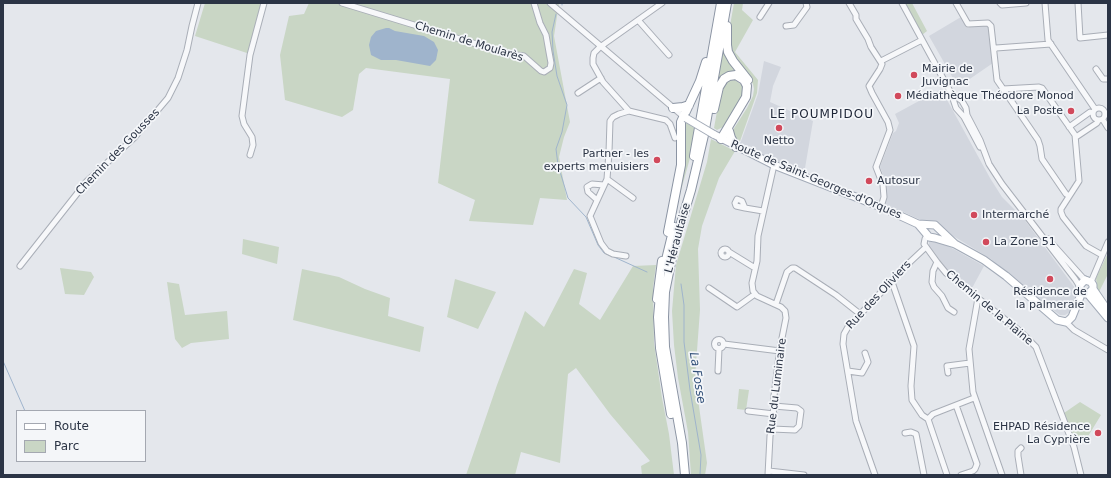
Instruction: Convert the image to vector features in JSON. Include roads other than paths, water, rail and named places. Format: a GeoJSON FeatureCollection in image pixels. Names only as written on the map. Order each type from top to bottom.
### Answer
{"type":"FeatureCollection","features":[{"type":"Feature","properties":{"kind":"highway"},"geometry":{"type":"LineString","coordinates":[[670,392],[658,348],[656,309],[657,294],[662,260],[681,165],[681,122],[704,70],[720,3]]}},
{"type":"Feature","properties":{"kind":"highway","name":"L'Héraultaise"},"geometry":{"type":"LineString","coordinates":[[685,475],[682,443],[660,348],[658,317],[660,294],[669,242],[684,194],[696,144],[720,3]]}},
{"type":"Feature","properties":{"kind":"highway","name":"L'Héraultaise"},"geometry":{"type":"LineString","coordinates":[[679,475],[677,445],[665,347],[665,292],[675,243],[693,183],[704,135],[727,3]]}},
{"type":"Feature","properties":{"kind":"highway"},"geometry":{"type":"LineString","coordinates":[[718,137],[729,129],[748,102],[751,92],[749,81],[733,61],[728,52],[726,39],[730,3]]}},
{"type":"Feature","properties":{"kind":"highway"},"geometry":{"type":"LineString","coordinates":[[670,392],[667,340],[668,301],[672,268],[683,226],[701,170],[718,90],[724,79],[729,76],[736,75],[746,82],[747,93],[742,106],[729,129],[731,138],[736,147]]}},
{"type":"Feature","properties":{"kind":"highway"},"geometry":{"type":"LineString","coordinates":[[673,108],[689,105]]}},
{"type":"Feature","properties":{"kind":"main road","name":"Route de Saint-Georges-d'Orques"},"geometry":{"type":"LineString","coordinates":[[684,117],[736,147],[774,165],[881,207],[918,224],[929,233],[955,244],[979,257],[994,267],[1057,320],[1066,322]]}},
{"type":"Feature","properties":{"kind":"main road"},"geometry":{"type":"LineString","coordinates":[[935,225],[939,229],[938,234],[929,233],[935,225]]}},
{"type":"Feature","properties":{"kind":"main road","name":"Route de Saint-Georges-d'Orques"},"geometry":{"type":"LineString","coordinates":[[939,229],[955,244]]}},
{"type":"Feature","properties":{"kind":"main road"},"geometry":{"type":"LineString","coordinates":[[1087,287],[1108,311]]}},
{"type":"Feature","properties":{"kind":"main road"},"geometry":{"type":"LineString","coordinates":[[1087,287],[1108,318]]}},
{"type":"Feature","properties":{"kind":"main road"},"geometry":{"type":"LineString","coordinates":[[1066,322],[1072,317],[1087,287]]}},
{"type":"Feature","properties":{"kind":"street","name":"Chemin des Gousses"},"geometry":{"type":"LineString","coordinates":[[20,266],[87,181],[134,138],[168,98],[178,78],[187,50],[198,3]]}},
{"type":"Feature","properties":{"kind":"street"},"geometry":{"type":"LineString","coordinates":[[250,155],[253,142],[252,137],[244,124],[242,116],[250,55],[264,3]]}},
{"type":"Feature","properties":{"kind":"street","name":"Chemin de Moularès"},"geometry":{"type":"LineString","coordinates":[[342,3],[509,54],[524,56],[544,72],[550,68],[551,63],[546,35],[540,23],[534,3]]}},
{"type":"Feature","properties":{"kind":"street","name":"Route de Saint-Georges-d'Orques"},"geometry":{"type":"LineString","coordinates":[[550,3],[684,117]]}},
{"type":"Feature","properties":{"kind":"street"},"geometry":{"type":"LineString","coordinates":[[629,111],[601,78],[593,64],[594,53],[600,47],[662,3]]}},
{"type":"Feature","properties":{"kind":"street"},"geometry":{"type":"LineString","coordinates":[[760,17],[769,3]]}},
{"type":"Feature","properties":{"kind":"street"},"geometry":{"type":"LineString","coordinates":[[786,26],[794,25],[807,7],[806,3]]}},
{"type":"Feature","properties":{"kind":"street"},"geometry":{"type":"LineString","coordinates":[[849,3],[874,52],[882,64],[869,86],[888,122],[890,130],[876,167],[884,185],[884,197],[881,207]]}},
{"type":"Feature","properties":{"kind":"street"},"geometry":{"type":"LineString","coordinates":[[902,3],[956,100],[956,108],[964,114],[996,175],[1008,193],[1075,279],[1087,287]]}},
{"type":"Feature","properties":{"kind":"street"},"geometry":{"type":"LineString","coordinates":[[956,3],[968,24],[988,23],[991,26],[996,77],[1038,140],[1042,159],[1066,194],[1069,196]]}},
{"type":"Feature","properties":{"kind":"street"},"geometry":{"type":"LineString","coordinates":[[1000,3],[1026,3]]}},
{"type":"Feature","properties":{"kind":"street"},"geometry":{"type":"LineString","coordinates":[[1045,3],[1047,35],[1051,44],[1094,111],[1093,117],[1100,120],[1108,128]]}},
{"type":"Feature","properties":{"kind":"street"},"geometry":{"type":"LineString","coordinates":[[1078,3],[1080,38],[1108,35]]}},
{"type":"Feature","properties":{"kind":"street"},"geometry":{"type":"LineString","coordinates":[[638,20],[669,55]]}},
{"type":"Feature","properties":{"kind":"street"},"geometry":{"type":"LineString","coordinates":[[881,61],[922,40]]}},
{"type":"Feature","properties":{"kind":"street"},"geometry":{"type":"LineString","coordinates":[[994,50],[996,48],[1051,44]]}},
{"type":"Feature","properties":{"kind":"street"},"geometry":{"type":"LineString","coordinates":[[1096,69],[1103,79],[1108,79]]}},
{"type":"Feature","properties":{"kind":"street"},"geometry":{"type":"LineString","coordinates":[[578,93],[601,78]]}},
{"type":"Feature","properties":{"kind":"street"},"geometry":{"type":"LineString","coordinates":[[1003,89],[1041,87],[1076,137],[1079,181],[1061,209],[1061,215],[1086,246],[1102,255]]}},
{"type":"Feature","properties":{"kind":"street"},"geometry":{"type":"LineString","coordinates":[[956,100],[962,101],[966,108],[964,114]]}},
{"type":"Feature","properties":{"kind":"street"},"geometry":{"type":"LineString","coordinates":[[1069,127],[1090,112],[1101,108],[1104,110],[1106,114],[1097,123],[1076,137]]}},
{"type":"Feature","properties":{"kind":"street"},"geometry":{"type":"LineString","coordinates":[[626,256],[613,254],[608,251],[601,243],[590,216],[607,179],[610,121],[613,117],[629,111],[666,120],[670,124],[675,138]]}},
{"type":"Feature","properties":{"kind":"street"},"geometry":{"type":"LineString","coordinates":[[774,165],[762,211],[758,236],[757,260],[752,283],[753,291],[759,298],[776,304],[787,272],[792,268],[795,268],[836,295],[860,314]]}},
{"type":"Feature","properties":{"kind":"street"},"geometry":{"type":"LineString","coordinates":[[607,179],[633,198]]}},
{"type":"Feature","properties":{"kind":"street"},"geometry":{"type":"LineString","coordinates":[[597,200],[588,192],[587,187],[592,184],[604,185]]}},
{"type":"Feature","properties":{"kind":"street"},"geometry":{"type":"LineString","coordinates":[[745,208],[762,211]]}},
{"type":"Feature","properties":{"kind":"street"},"geometry":{"type":"LineString","coordinates":[[1036,228],[1044,234],[1083,278],[1087,287]]}},
{"type":"Feature","properties":{"kind":"street"},"geometry":{"type":"LineString","coordinates":[[926,247],[924,242],[929,233]]}},
{"type":"Feature","properties":{"kind":"street"},"geometry":{"type":"LineString","coordinates":[[1087,287],[1107,245]]}},
{"type":"Feature","properties":{"kind":"street","name":"Chemin de la Plaine"},"geometry":{"type":"LineString","coordinates":[[926,247],[937,262],[954,280],[1023,334],[1036,347],[1074,447],[1081,475]]}},
{"type":"Feature","properties":{"kind":"street","name":"Rue des Oliviers"},"geometry":{"type":"LineString","coordinates":[[875,475],[856,421],[843,344],[844,334],[848,327],[860,314],[926,247]]}},
{"type":"Feature","properties":{"kind":"street"},"geometry":{"type":"LineString","coordinates":[[730,252],[755,268]]}},
{"type":"Feature","properties":{"kind":"street"},"geometry":{"type":"LineString","coordinates":[[937,262],[933,271],[932,282],[948,308],[954,312]]}},
{"type":"Feature","properties":{"kind":"street"},"geometry":{"type":"LineString","coordinates":[[892,282],[914,346],[911,386],[912,400],[922,416],[928,419],[947,475]]}},
{"type":"Feature","properties":{"kind":"street"},"geometry":{"type":"LineString","coordinates":[[709,288],[737,307],[755,294]]}},
{"type":"Feature","properties":{"kind":"street"},"geometry":{"type":"LineString","coordinates":[[978,298],[969,349],[974,398],[1002,475]]}},
{"type":"Feature","properties":{"kind":"street","name":"Rue du Luminaire"},"geometry":{"type":"LineString","coordinates":[[768,473],[770,436],[774,414],[774,396],[786,318],[785,311],[776,304]]}},
{"type":"Feature","properties":{"kind":"street"},"geometry":{"type":"LineString","coordinates":[[1066,322],[1074,330],[1108,350]]}},
{"type":"Feature","properties":{"kind":"street"},"geometry":{"type":"LineString","coordinates":[[718,371],[719,349],[715,344],[717,340],[722,340],[724,344],[780,351]]}},
{"type":"Feature","properties":{"kind":"street"},"geometry":{"type":"LineString","coordinates":[[848,371],[862,373],[868,362],[865,353]]}},
{"type":"Feature","properties":{"kind":"street"},"geometry":{"type":"LineString","coordinates":[[948,373],[947,366],[970,363]]}},
{"type":"Feature","properties":{"kind":"street"},"geometry":{"type":"LineString","coordinates":[[928,419],[932,414],[974,398]]}},
{"type":"Feature","properties":{"kind":"street"},"geometry":{"type":"LineString","coordinates":[[956,405],[977,464],[975,469],[961,475]]}},
{"type":"Feature","properties":{"kind":"street"},"geometry":{"type":"LineString","coordinates":[[772,428],[795,430],[799,426],[801,411],[797,408],[774,406]]}},
{"type":"Feature","properties":{"kind":"street"},"geometry":{"type":"LineString","coordinates":[[748,411],[774,414]]}},
{"type":"Feature","properties":{"kind":"street"},"geometry":{"type":"LineString","coordinates":[[904,433],[911,432],[916,434],[924,475]]}},
{"type":"Feature","properties":{"kind":"street"},"geometry":{"type":"LineString","coordinates":[[1021,448],[1018,451],[1018,456],[1021,475]]}},
{"type":"Feature","properties":{"kind":"street"},"geometry":{"type":"LineString","coordinates":[[768,473],[804,475]]}},
{"type":"Feature","properties":{"kind":"water"},"geometry":{"type":"Polygon","coordinates":[[[386,28],[424,36],[434,42],[438,50],[436,60],[430,66],[396,60],[381,60],[371,55],[369,45],[371,37],[376,31],[386,28]]]}},
{"type":"Feature","properties":{"kind":"waterway","name":"La Fosse"},"geometry":{"type":"LineString","coordinates":[[556,14],[552,32],[553,51],[557,76],[567,105],[562,132],[556,149],[558,165],[568,198],[586,217],[598,245],[604,253],[609,255]]}},
{"type":"Feature","properties":{"kind":"waterway","name":"La Fosse"},"geometry":{"type":"LineString","coordinates":[[614,257],[647,272]]}},
{"type":"Feature","properties":{"kind":"waterway","name":"La Fosse"},"geometry":{"type":"LineString","coordinates":[[681,284],[684,305],[684,342],[690,390],[701,455],[700,475]]}},
{"type":"Feature","properties":{"kind":"waterway"},"geometry":{"type":"LineString","coordinates":[[3,361],[25,410]]}},
{"type":"Feature","properties":{"kind":"place","name":"Mairie de Juvignac"},"geometry":{"type":"Point","coordinates":[914,75]}},
{"type":"Feature","properties":{"kind":"place","name":"Médiathèque Théodore Monod"},"geometry":{"type":"Point","coordinates":[898,96]}},
{"type":"Feature","properties":{"kind":"place","name":"La Poste"},"geometry":{"type":"Point","coordinates":[1071,111]}},
{"type":"Feature","properties":{"kind":"place","name":"Netto"},"geometry":{"type":"Point","coordinates":[779,128]}},
{"type":"Feature","properties":{"kind":"place","name":"Partner - les experts menuisiers"},"geometry":{"type":"Point","coordinates":[657,160]}},
{"type":"Feature","properties":{"kind":"place","name":"Autosur"},"geometry":{"type":"Point","coordinates":[869,181]}},
{"type":"Feature","properties":{"kind":"place","name":"Intermarché"},"geometry":{"type":"Point","coordinates":[974,215]}},
{"type":"Feature","properties":{"kind":"place","name":"La Zone 51"},"geometry":{"type":"Point","coordinates":[986,242]}},
{"type":"Feature","properties":{"kind":"place","name":"Résidence de la palmeraie"},"geometry":{"type":"Point","coordinates":[1050,279]}},
{"type":"Feature","properties":{"kind":"place","name":"EHPAD Résidence La Cyprière"},"geometry":{"type":"Point","coordinates":[1098,433]}},
{"type":"Feature","properties":{"kind":"district","name":"LE POUMPIDOU"},"geometry":{"type":"Point","coordinates":[822,115]}}]}
